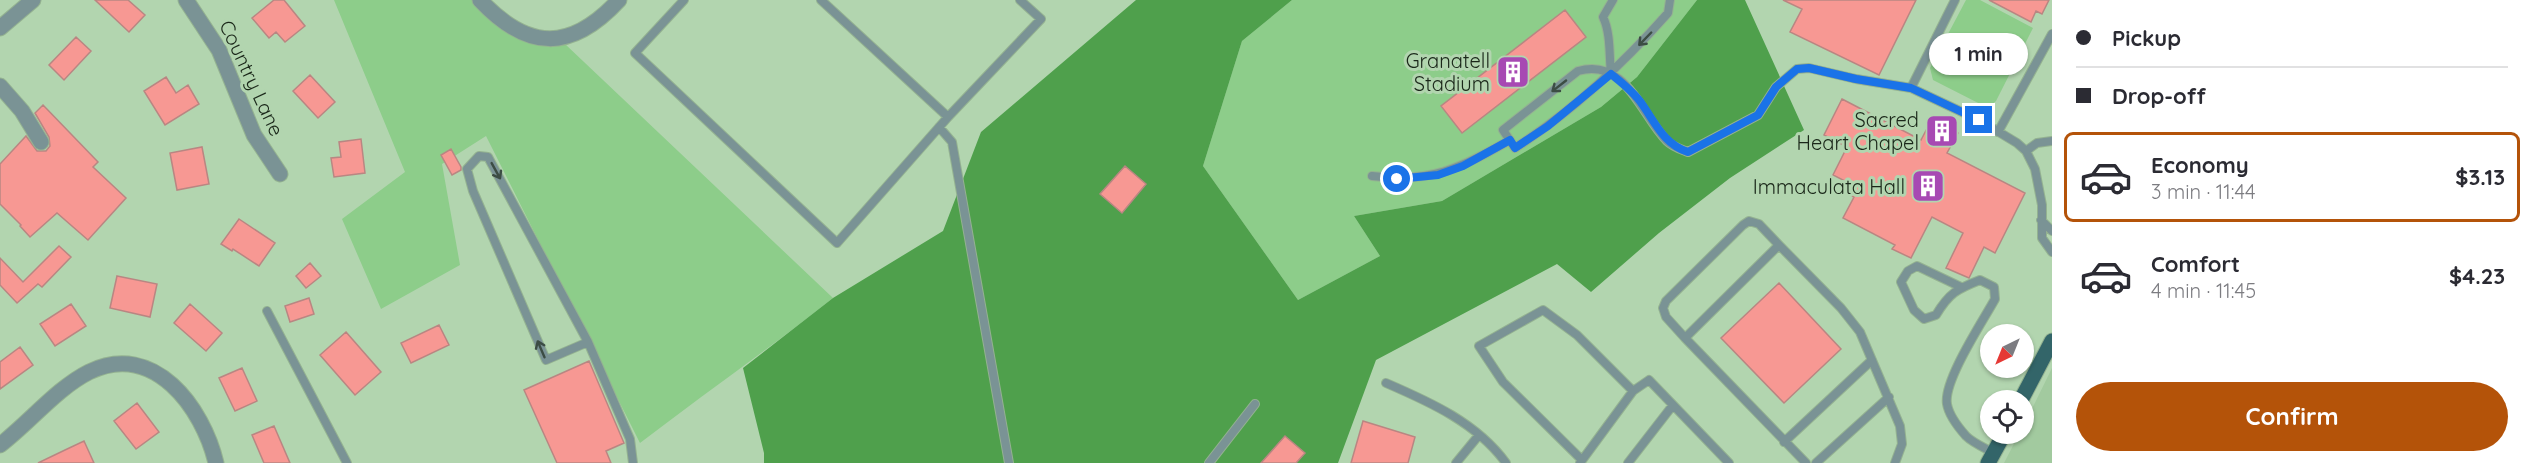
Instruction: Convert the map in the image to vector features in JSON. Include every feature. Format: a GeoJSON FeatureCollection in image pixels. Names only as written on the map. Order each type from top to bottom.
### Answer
{"type":"FeatureCollection","features":[{"type":"Feature","properties":{"kind":"main road"},"geometry":{"type":"LineString","coordinates":[[2026,390],[2052,341]]}},
{"type":"Feature","properties":{"kind":"main road"},"geometry":{"type":"LineString","coordinates":[[1991,458],[1999,444]]}},
{"type":"Feature","properties":{"kind":"street"},"geometry":{"type":"LineString","coordinates":[[0,28],[33,0]]}},
{"type":"Feature","properties":{"kind":"street","name":"Country Lane"},"geometry":{"type":"LineString","coordinates":[[186,0],[219,50],[254,135],[280,174]]}},
{"type":"Feature","properties":{"kind":"street"},"geometry":{"type":"LineString","coordinates":[[480,0],[499,20],[515,30],[547,38],[563,37],[596,24],[619,0]]}},
{"type":"Feature","properties":{"kind":"street"},"geometry":{"type":"LineString","coordinates":[[0,86],[22,111],[41,142]]}},
{"type":"Feature","properties":{"kind":"street"},"geometry":{"type":"LineString","coordinates":[[0,445],[76,381],[90,372],[107,366],[124,364],[140,366],[156,372],[181,392],[206,435],[216,463]]}},
{"type":"Feature","properties":{"kind":"lane"},"geometry":{"type":"LineString","coordinates":[[684,0],[635,52],[837,243],[948,117],[1041,19],[1020,0]]}},
{"type":"Feature","properties":{"kind":"lane"},"geometry":{"type":"LineString","coordinates":[[821,0],[948,117]]}},
{"type":"Feature","properties":{"kind":"lane"},"geometry":{"type":"LineString","coordinates":[[1611,74],[1607,44],[1610,30],[1603,17],[1613,0]]}},
{"type":"Feature","properties":{"kind":"lane"},"geometry":{"type":"LineString","coordinates":[[1670,0],[1668,14],[1611,74],[1548,126],[1515,148],[1503,130],[1578,71],[1591,67],[1611,74],[1641,102],[1666,140],[1675,148],[1688,152],[1758,115],[1776,87],[1797,69],[1809,68],[1911,88],[1979,120],[2026,151],[2035,169],[2042,205],[2042,238],[2052,252]]}},
{"type":"Feature","properties":{"kind":"lane"},"geometry":{"type":"LineString","coordinates":[[1911,88],[1955,0]]}},
{"type":"Feature","properties":{"kind":"lane"},"geometry":{"type":"LineString","coordinates":[[1998,132],[2052,34]]}},
{"type":"Feature","properties":{"kind":"lane"},"geometry":{"type":"LineString","coordinates":[[939,127],[952,142],[1010,463]]}},
{"type":"Feature","properties":{"kind":"lane"},"geometry":{"type":"LineString","coordinates":[[1372,176],[1397,179],[1438,175],[1463,166],[1510,140]]}},
{"type":"Feature","properties":{"kind":"lane"},"geometry":{"type":"LineString","coordinates":[[2026,151],[2037,142],[2052,141]]}},
{"type":"Feature","properties":{"kind":"lane"},"geometry":{"type":"LineString","coordinates":[[588,342],[546,360],[473,191],[467,169],[479,156],[488,157],[588,342],[624,422],[630,439],[633,463]]}},
{"type":"Feature","properties":{"kind":"lane"},"geometry":{"type":"LineString","coordinates":[[2041,219],[2052,231]]}},
{"type":"Feature","properties":{"kind":"lane"},"geometry":{"type":"LineString","coordinates":[[1806,463],[1685,338],[1666,317],[1663,308],[1666,301],[1734,233],[1749,222],[1758,224],[1841,308],[1860,332],[1900,426],[1902,444],[1895,463]]}},
{"type":"Feature","properties":{"kind":"lane"},"geometry":{"type":"LineString","coordinates":[[1685,338],[1779,245]]}},
{"type":"Feature","properties":{"kind":"lane"},"geometry":{"type":"LineString","coordinates":[[1961,287],[1917,266],[1908,271],[1901,282],[1914,310],[1924,319],[1936,315],[1947,296],[1961,287],[1980,280],[1994,288],[1995,299],[1960,363],[1950,385],[1947,403],[1953,420],[1967,437],[1991,458]]}},
{"type":"Feature","properties":{"kind":"lane"},"geometry":{"type":"LineString","coordinates":[[1633,391],[1576,335],[1543,310],[1479,346],[1503,382],[1581,461],[1633,391],[1649,380],[1730,463]]}},
{"type":"Feature","properties":{"kind":"lane"},"geometry":{"type":"LineString","coordinates":[[267,311],[347,463]]}},
{"type":"Feature","properties":{"kind":"lane"},"geometry":{"type":"LineString","coordinates":[[1784,442],[1872,360]]}},
{"type":"Feature","properties":{"kind":"lane"},"geometry":{"type":"LineString","coordinates":[[1386,383],[1437,406],[1479,435],[1497,451],[1506,463]]}},
{"type":"Feature","properties":{"kind":"lane"},"geometry":{"type":"LineString","coordinates":[[1816,463],[1889,397]]}},
{"type":"Feature","properties":{"kind":"lane"},"geometry":{"type":"LineString","coordinates":[[1209,463],[1255,404]]}},
{"type":"Feature","properties":{"kind":"lane"},"geometry":{"type":"LineString","coordinates":[[1628,463],[1673,405]]}},
{"type":"Feature","properties":{"kind":"lane"},"geometry":{"type":"LineString","coordinates":[[1456,463],[1479,435]]}},
{"type":"Feature","properties":{"kind":"shaded area"},"geometry":{"type":"Polygon","coordinates":[[[334,0],[480,0],[490,14],[565,44],[833,298],[640,443],[486,136],[442,164],[460,265],[381,309],[342,219],[405,172],[334,0]]]}},
{"type":"Feature","properties":{"kind":"shaded area"},"geometry":{"type":"Polygon","coordinates":[[[1292,0],[1697,0],[1637,77],[1601,107],[1442,201],[1354,216],[1380,256],[1298,300],[1203,166],[1242,41],[1292,0]]]}},
{"type":"Feature","properties":{"kind":"shaded area"},"geometry":{"type":"Polygon","coordinates":[[[1966,0],[1980,0],[2033,28],[1996,101],[1988,108],[1933,80],[1930,68],[1966,0]]]}},
{"type":"Feature","properties":{"kind":"shaded area"},"geometry":{"type":"Polygon","coordinates":[[[2052,368],[2052,463],[2004,463],[2014,444],[2034,444],[2034,405],[2052,368]]]}},
{"type":"Feature","properties":{"kind":"green space"},"geometry":{"type":"Polygon","coordinates":[[[1136,0],[1292,0],[1242,41],[1203,166],[1298,300],[1380,256],[1354,216],[1442,201],[1601,107],[1637,77],[1697,0],[1745,0],[1804,130],[1730,178],[1659,233],[1591,292],[1557,264],[1376,360],[1338,463],[764,463],[764,453],[743,368],[833,298],[943,231],[981,132],[1136,0]]]}},
{"type":"Feature","properties":{"kind":"building"},"geometry":{"type":"Polygon","coordinates":[[[95,0],[128,0],[145,15],[129,32],[95,0]]]}},
{"type":"Feature","properties":{"kind":"building"},"geometry":{"type":"Polygon","coordinates":[[[274,0],[284,0],[305,26],[285,42],[276,32],[269,38],[252,18],[274,0]]]}},
{"type":"Feature","properties":{"kind":"building"},"geometry":{"type":"Polygon","coordinates":[[[1783,0],[1916,0],[1879,75],[1790,32],[1802,9],[1783,0]]]}},
{"type":"Feature","properties":{"kind":"building"},"geometry":{"type":"Polygon","coordinates":[[[1989,0],[2049,0],[2042,14],[2036,11],[2031,22],[1989,0]]]}},
{"type":"Feature","properties":{"kind":"building","name":"Granatell Stadium"},"geometry":{"type":"Polygon","coordinates":[[[1565,10],[1586,37],[1462,133],[1441,106],[1565,10]]]}},
{"type":"Feature","properties":{"kind":"building"},"geometry":{"type":"Polygon","coordinates":[[[76,37],[91,51],[64,80],[49,65],[76,37]]]}},
{"type":"Feature","properties":{"kind":"building"},"geometry":{"type":"Polygon","coordinates":[[[310,75],[335,102],[318,118],[293,91],[310,75]]]}},
{"type":"Feature","properties":{"kind":"building"},"geometry":{"type":"Polygon","coordinates":[[[166,77],[176,93],[188,85],[199,104],[165,125],[144,91],[166,77]]]}},
{"type":"Feature","properties":{"kind":"building","name":"Immaculata Hall"},"geometry":{"type":"Polygon","coordinates":[[[1842,99],[1921,140],[1932,119],[1942,118],[1952,124],[1958,133],[1947,153],[2025,193],[1995,253],[1984,247],[1969,278],[1946,268],[1963,233],[1932,217],[1911,258],[1892,249],[1895,245],[1843,218],[1854,197],[1842,191],[1847,182],[1833,175],[1847,147],[1824,135],[1842,99]]]}},
{"type":"Feature","properties":{"kind":"building"},"geometry":{"type":"Polygon","coordinates":[[[43,105],[98,162],[93,167],[126,198],[88,240],[57,213],[30,237],[0,204],[0,164],[26,136],[37,151],[46,151],[50,146],[49,137],[35,113],[43,105]]]}},
{"type":"Feature","properties":{"kind":"building"},"geometry":{"type":"Polygon","coordinates":[[[361,139],[365,173],[334,177],[331,158],[341,157],[339,142],[361,139]]]}},
{"type":"Feature","properties":{"kind":"building"},"geometry":{"type":"Polygon","coordinates":[[[202,147],[209,184],[177,190],[170,153],[202,147]]]}},
{"type":"Feature","properties":{"kind":"building"},"geometry":{"type":"Polygon","coordinates":[[[451,149],[461,167],[461,170],[452,175],[441,155],[451,149]]]}},
{"type":"Feature","properties":{"kind":"building"},"geometry":{"type":"Polygon","coordinates":[[[1125,166],[1146,184],[1122,213],[1100,194],[1125,166]]]}},
{"type":"Feature","properties":{"kind":"building"},"geometry":{"type":"Polygon","coordinates":[[[239,219],[275,243],[259,266],[221,244],[239,219]]]}},
{"type":"Feature","properties":{"kind":"building"},"geometry":{"type":"Polygon","coordinates":[[[59,246],[71,257],[42,287],[38,284],[17,303],[0,285],[0,258],[23,282],[59,246]]]}},
{"type":"Feature","properties":{"kind":"building"},"geometry":{"type":"Polygon","coordinates":[[[310,263],[321,276],[306,288],[296,276],[310,263]]]}},
{"type":"Feature","properties":{"kind":"building"},"geometry":{"type":"Polygon","coordinates":[[[117,276],[157,284],[150,317],[110,308],[117,276]]]}},
{"type":"Feature","properties":{"kind":"building"},"geometry":{"type":"Polygon","coordinates":[[[1779,283],[1841,349],[1784,403],[1721,338],[1779,283]]]}},
{"type":"Feature","properties":{"kind":"building"},"geometry":{"type":"Polygon","coordinates":[[[309,298],[314,314],[290,322],[285,306],[309,298]]]}},
{"type":"Feature","properties":{"kind":"building"},"geometry":{"type":"Polygon","coordinates":[[[71,304],[86,326],[55,346],[40,324],[71,304]]]}},
{"type":"Feature","properties":{"kind":"building"},"geometry":{"type":"Polygon","coordinates":[[[190,304],[222,333],[206,351],[174,323],[190,304]]]}},
{"type":"Feature","properties":{"kind":"building"},"geometry":{"type":"Polygon","coordinates":[[[439,325],[449,345],[411,363],[401,343],[439,325]]]}},
{"type":"Feature","properties":{"kind":"building"},"geometry":{"type":"Polygon","coordinates":[[[346,332],[381,372],[355,395],[320,355],[346,332]]]}},
{"type":"Feature","properties":{"kind":"building"},"geometry":{"type":"Polygon","coordinates":[[[20,347],[33,365],[0,389],[0,362],[20,347]]]}},
{"type":"Feature","properties":{"kind":"building"},"geometry":{"type":"Polygon","coordinates":[[[589,361],[624,443],[606,451],[611,463],[557,463],[524,390],[589,361]]]}},
{"type":"Feature","properties":{"kind":"building"},"geometry":{"type":"Polygon","coordinates":[[[242,368],[257,401],[235,411],[219,378],[242,368]]]}},
{"type":"Feature","properties":{"kind":"building"},"geometry":{"type":"Polygon","coordinates":[[[137,403],[159,432],[136,449],[114,421],[137,403]]]}},
{"type":"Feature","properties":{"kind":"building"},"geometry":{"type":"Polygon","coordinates":[[[1363,421],[1415,437],[1408,463],[1351,463],[1363,421]]]}},
{"type":"Feature","properties":{"kind":"building"},"geometry":{"type":"Polygon","coordinates":[[[274,426],[290,463],[264,463],[252,435],[274,426]]]}},
{"type":"Feature","properties":{"kind":"building"},"geometry":{"type":"Polygon","coordinates":[[[1285,436],[1305,453],[1296,463],[1261,463],[1285,436]]]}},
{"type":"Feature","properties":{"kind":"building"},"geometry":{"type":"Polygon","coordinates":[[[84,441],[94,463],[38,463],[65,450],[84,441]]]}},
{"type":"Feature","properties":{"kind":"place","name":"Granatell Stadium"},"geometry":{"type":"Point","coordinates":[1513,72]}},
{"type":"Feature","properties":{"kind":"place","name":"Sacred Heart Chapel"},"geometry":{"type":"Point","coordinates":[1942,131]}},
{"type":"Feature","properties":{"kind":"place","name":"Immaculata Hall"},"geometry":{"type":"Point","coordinates":[1928,186]}},
{"type":"Feature","properties":{"kind":"route"},"geometry":{"type":"LineString","coordinates":[[1397,179],[1438,175],[1463,166],[1510,140],[1515,148],[1574,106],[1592,88],[1611,74],[1641,102],[1666,140],[1675,148],[1688,152],[1758,115],[1776,87],[1797,69],[1809,68],[1911,88],[1979,120]]}}]}
